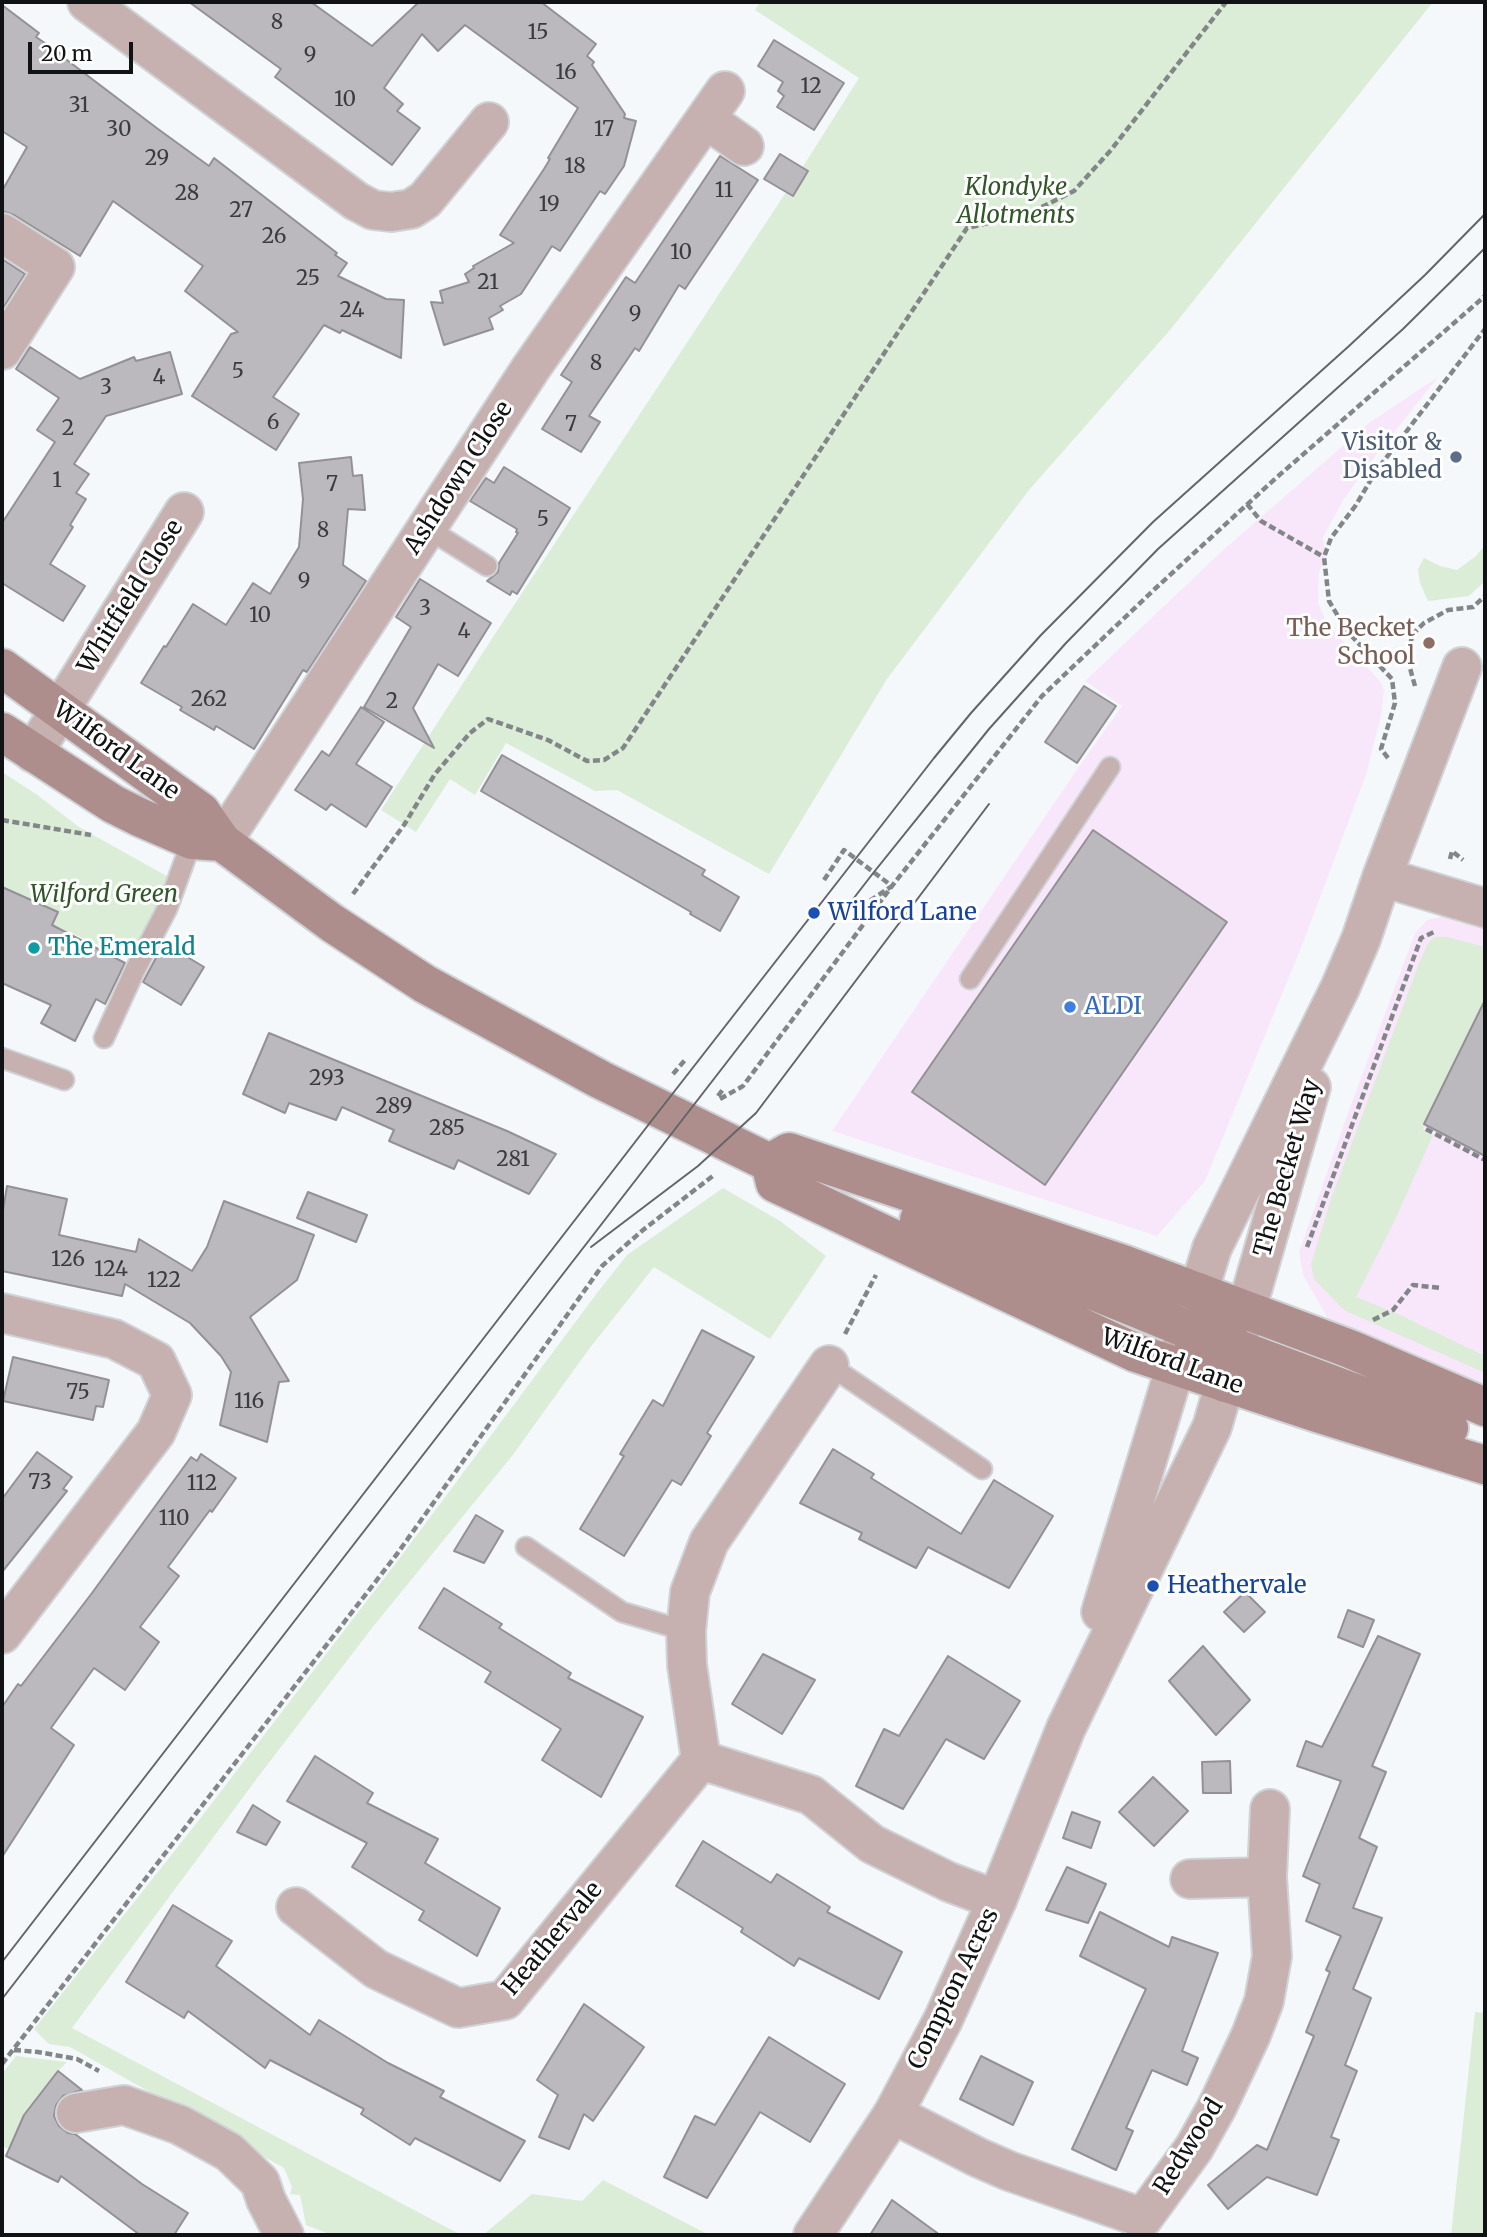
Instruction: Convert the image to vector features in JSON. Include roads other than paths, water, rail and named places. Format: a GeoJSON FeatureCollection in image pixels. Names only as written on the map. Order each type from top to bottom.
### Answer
{"type":"FeatureCollection","features":[{"type":"Feature","properties":{"kind":"main road","name":"Wilford Lane"},"geometry":{"type":"LineString","coordinates":[[2,668],[201,812],[207,841]]}},
{"type":"Feature","properties":{"kind":"main road","name":"Wilford Lane"},"geometry":{"type":"LineString","coordinates":[[2,733],[113,804],[139,817],[207,841],[425,984],[682,1121],[770,1163],[775,1183],[1136,1353],[1176,1366],[1230,1365],[1320,1414],[1485,1465]]}},
{"type":"Feature","properties":{"kind":"main road"},"geometry":{"type":"LineString","coordinates":[[770,1163],[789,1152],[1123,1264],[1350,1349],[1485,1407]]}},
{"type":"Feature","properties":{"kind":"main road"},"geometry":{"type":"LineString","coordinates":[[860,1175],[918,1220],[1187,1329],[1230,1365],[1485,1441]]}},
{"type":"Feature","properties":{"kind":"main road"},"geometry":{"type":"LineString","coordinates":[[1199,1292],[1230,1365]]}},
{"type":"Feature","properties":{"kind":"street"},"geometry":{"type":"LineString","coordinates":[[88,2],[356,201],[373,210],[391,212],[411,209],[425,200],[489,122]]}},
{"type":"Feature","properties":{"kind":"street","name":"Ashdown Close"},"geometry":{"type":"LineString","coordinates":[[207,841],[427,527],[531,368],[715,105],[744,146]]}},
{"type":"Feature","properties":{"kind":"street"},"geometry":{"type":"LineString","coordinates":[[2,233],[55,267],[2,349]]}},
{"type":"Feature","properties":{"kind":"street","name":"Whitfield Close"},"geometry":{"type":"LineString","coordinates":[[33,753],[184,512]]}},
{"type":"Feature","properties":{"kind":"street","name":"The Becket Way"},"geometry":{"type":"LineString","coordinates":[[1187,1329],[1212,1248],[1362,939],[1382,877],[1462,667]]}},
{"type":"Feature","properties":{"kind":"street"},"geometry":{"type":"LineString","coordinates":[[1382,877],[1485,908]]}},
{"type":"Feature","properties":{"kind":"street","name":"The Becket Way"},"geometry":{"type":"LineString","coordinates":[[1230,1365],[1340,988]]}},
{"type":"Feature","properties":{"kind":"street"},"geometry":{"type":"LineString","coordinates":[[2,1313],[114,1339],[156,1361],[172,1395],[156,1432],[2,1634]]}},
{"type":"Feature","properties":{"kind":"street","name":"Compton Acres"},"geometry":{"type":"LineString","coordinates":[[1066,1728],[1187,1329]]}},
{"type":"Feature","properties":{"kind":"street"},"geometry":{"type":"LineString","coordinates":[[829,1365],[709,1542],[690,1592],[686,1631],[687,1665],[701,1760],[811,1795],[872,1844],[949,1882],[997,1900]]}},
{"type":"Feature","properties":{"kind":"street","name":"Compton Acres"},"geometry":{"type":"LineString","coordinates":[[813,2235],[893,2113],[943,2020],[997,1900],[1066,1728],[1212,1427],[1230,1365]]}},
{"type":"Feature","properties":{"kind":"street","name":"Heathervale"},"geometry":{"type":"LineString","coordinates":[[296,1908],[376,1969],[458,2008],[505,2000],[701,1760]]}},
{"type":"Feature","properties":{"kind":"street","name":"Redwood"},"geometry":{"type":"LineString","coordinates":[[893,2113],[977,2157],[1148,2227],[1217,2107],[1264,2001],[1272,1956],[1267,1877],[1270,1809]]}},
{"type":"Feature","properties":{"kind":"street"},"geometry":{"type":"LineString","coordinates":[[1190,1879],[1267,1877]]}},
{"type":"Feature","properties":{"kind":"street"},"geometry":{"type":"LineString","coordinates":[[76,2113],[124,2105],[180,2125],[229,2152],[260,2182],[284,2235]]}},
{"type":"Feature","properties":{"kind":"lane"},"geometry":{"type":"LineString","coordinates":[[427,527],[487,566]]}},
{"type":"Feature","properties":{"kind":"lane"},"geometry":{"type":"LineString","coordinates":[[970,979],[1110,767]]}},
{"type":"Feature","properties":{"kind":"lane"},"geometry":{"type":"LineString","coordinates":[[104,1038],[135,970],[207,841]]}},
{"type":"Feature","properties":{"kind":"lane"},"geometry":{"type":"LineString","coordinates":[[2,1058],[64,1080]]}},
{"type":"Feature","properties":{"kind":"lane"},"geometry":{"type":"LineString","coordinates":[[829,1365],[982,1469]]}},
{"type":"Feature","properties":{"kind":"lane"},"geometry":{"type":"LineString","coordinates":[[526,1547],[622,1612],[686,1631]]}},
{"type":"Feature","properties":{"kind":"tram line"},"geometry":{"type":"LineString","coordinates":[[2,1962],[649,1124],[971,713],[1041,635],[1153,522],[1349,346],[1485,214]]}},
{"type":"Feature","properties":{"kind":"tram line"},"geometry":{"type":"LineString","coordinates":[[2,1999],[874,872],[989,729],[1066,643],[1158,549],[1403,329],[1485,248]]}},
{"type":"Feature","properties":{"kind":"tram line"},"geometry":{"type":"LineString","coordinates":[[591,1247],[698,1166],[756,1113],[989,804]]}},
{"type":"Feature","properties":{"kind":"place","name":"Visitor & Disabled"},"geometry":{"type":"Point","coordinates":[1456,457]}},
{"type":"Feature","properties":{"kind":"place","name":"The Becket School"},"geometry":{"type":"Point","coordinates":[1429,643]}},
{"type":"Feature","properties":{"kind":"place","name":"Wilford Lane"},"geometry":{"type":"Point","coordinates":[814,913]}},
{"type":"Feature","properties":{"kind":"place","name":"The Emerald"},"geometry":{"type":"Point","coordinates":[34,948]}},
{"type":"Feature","properties":{"kind":"place","name":"ALDI"},"geometry":{"type":"Point","coordinates":[1070,1007]}},
{"type":"Feature","properties":{"kind":"place","name":"Heathervale"},"geometry":{"type":"Point","coordinates":[1153,1586]}},
{"type":"Feature","properties":{"kind":"park label","name":"Klondyke Allotments"},"geometry":{"type":"Point","coordinates":[1016,202]}},
{"type":"Feature","properties":{"kind":"park label","name":"Wilford Green"},"geometry":{"type":"Point","coordinates":[104,895]}}]}
